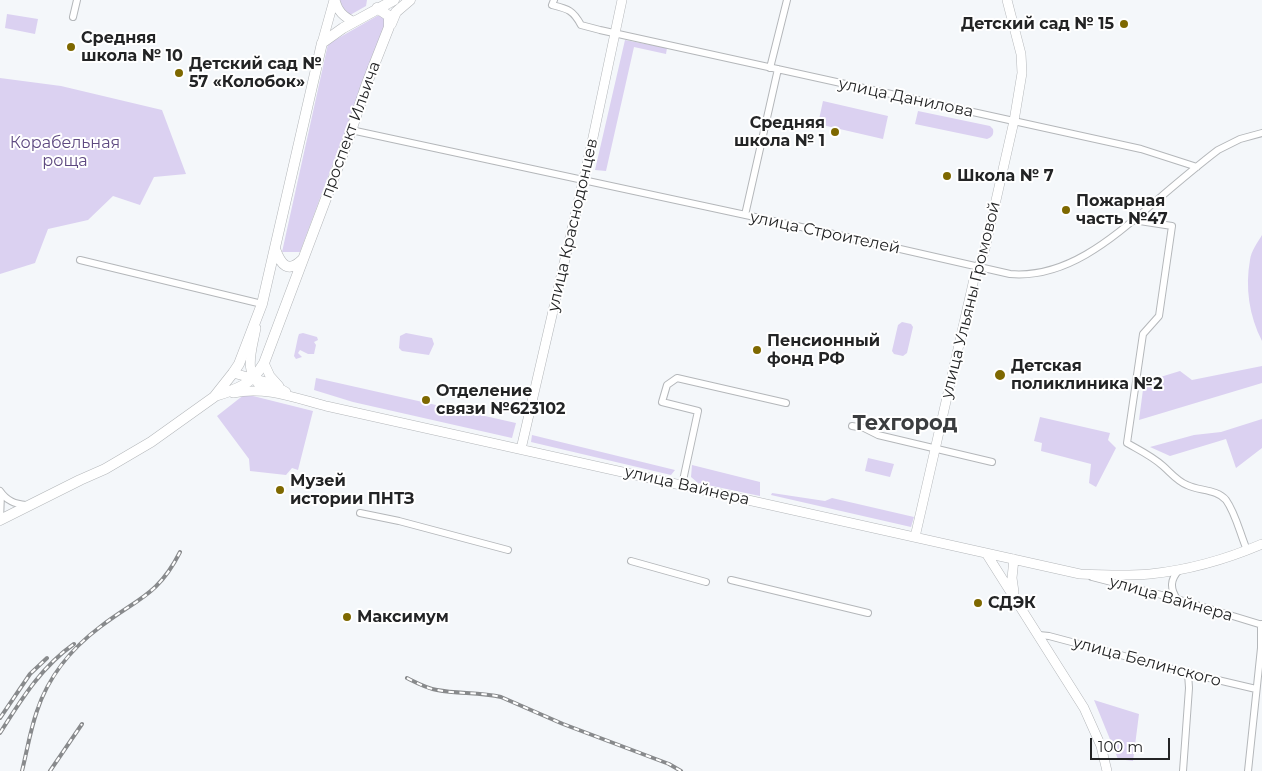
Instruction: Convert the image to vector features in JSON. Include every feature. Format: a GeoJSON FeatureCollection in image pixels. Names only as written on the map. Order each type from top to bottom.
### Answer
{"type":"FeatureCollection","features":[{"type":"Feature","properties":{"kind":"main road"},"geometry":{"type":"LineString","coordinates":[[335,0],[343,16],[354,22]]}},
{"type":"Feature","properties":{"kind":"main road"},"geometry":{"type":"LineString","coordinates":[[269,391],[253,379],[249,364],[260,307],[322,43],[335,0]]}},
{"type":"Feature","properties":{"kind":"main road"},"geometry":{"type":"LineString","coordinates":[[322,43],[354,22],[394,0]]}},
{"type":"Feature","properties":{"kind":"main road","name":"проспект Ильича"},"geometry":{"type":"LineString","coordinates":[[214,397],[239,389],[253,379],[264,363],[367,83],[396,12],[410,0]]}},
{"type":"Feature","properties":{"kind":"main road","name":"улица Краснодонцев"},"geometry":{"type":"LineString","coordinates":[[521,449],[583,181],[622,0]]}},
{"type":"Feature","properties":{"kind":"main road","name":"улица Ульяны Громовой"},"geometry":{"type":"LineString","coordinates":[[916,537],[974,278],[984,253],[1014,121],[1022,63],[1007,0]]}},
{"type":"Feature","properties":{"kind":"main road"},"geometry":{"type":"LineString","coordinates":[[378,8],[390,16],[390,27]]}},
{"type":"Feature","properties":{"kind":"main road"},"geometry":{"type":"LineString","coordinates":[[275,249],[279,260],[285,266],[292,267],[304,258]]}},
{"type":"Feature","properties":{"kind":"main road"},"geometry":{"type":"LineString","coordinates":[[0,520],[80,480],[105,470],[157,438],[214,397],[239,364],[260,307]]}},
{"type":"Feature","properties":{"kind":"main road"},"geometry":{"type":"LineString","coordinates":[[264,363],[270,376],[290,395]]}},
{"type":"Feature","properties":{"kind":"main road","name":"улица Вайнера"},"geometry":{"type":"LineString","coordinates":[[233,373],[270,383],[290,395]]}},
{"type":"Feature","properties":{"kind":"main road","name":"улица Вайнера"},"geometry":{"type":"LineString","coordinates":[[214,397],[248,390],[290,395],[521,449],[1080,574],[1148,574],[1179,570],[1262,544]]}},
{"type":"Feature","properties":{"kind":"main road"},"geometry":{"type":"LineString","coordinates":[[986,553],[1084,708],[1100,746],[1107,771]]}},
{"type":"Feature","properties":{"kind":"main road"},"geometry":{"type":"LineString","coordinates":[[1014,559],[1012,578],[1015,598]]}},
{"type":"Feature","properties":{"kind":"street"},"geometry":{"type":"LineString","coordinates":[[73,17],[77,0]]}},
{"type":"Feature","properties":{"kind":"street","name":"улица Данилова"},"geometry":{"type":"LineString","coordinates":[[554,0],[552,5],[566,8],[574,13],[581,25],[615,34],[1140,149],[1197,167]]}},
{"type":"Feature","properties":{"kind":"street"},"geometry":{"type":"LineString","coordinates":[[770,68],[787,0]]}},
{"type":"Feature","properties":{"kind":"street"},"geometry":{"type":"LineString","coordinates":[[745,215],[778,69]]}},
{"type":"Feature","properties":{"kind":"street","name":"улица Строителей"},"geometry":{"type":"LineString","coordinates":[[351,130],[1010,274],[1026,275],[1055,269],[1076,260],[1100,246],[1197,167],[1229,144],[1262,132]]}},
{"type":"Feature","properties":{"kind":"street"},"geometry":{"type":"LineString","coordinates":[[1133,220],[1172,226],[1159,316],[1143,334],[1126,443],[1146,453],[1176,479],[1187,485],[1221,495],[1232,513],[1247,550]]}},
{"type":"Feature","properties":{"kind":"street"},"geometry":{"type":"LineString","coordinates":[[80,260],[260,307]]}},
{"type":"Feature","properties":{"kind":"street"},"geometry":{"type":"LineString","coordinates":[[682,485],[698,411],[662,402],[666,385],[677,378],[786,403]]}},
{"type":"Feature","properties":{"kind":"street"},"geometry":{"type":"LineString","coordinates":[[852,426],[864,428],[878,435],[992,462]]}},
{"type":"Feature","properties":{"kind":"street"},"geometry":{"type":"LineString","coordinates":[[1,493],[7,500],[29,506]]}},
{"type":"Feature","properties":{"kind":"street"},"geometry":{"type":"LineString","coordinates":[[0,520],[1,493]]}},
{"type":"Feature","properties":{"kind":"street"},"geometry":{"type":"LineString","coordinates":[[360,513],[399,521],[508,550]]}},
{"type":"Feature","properties":{"kind":"street"},"geometry":{"type":"LineString","coordinates":[[631,561],[706,582]]}},
{"type":"Feature","properties":{"kind":"street"},"geometry":{"type":"LineString","coordinates":[[1177,599],[1172,592],[1171,583],[1173,576],[1179,570]]}},
{"type":"Feature","properties":{"kind":"street","name":"улица Вайнера"},"geometry":{"type":"LineString","coordinates":[[1080,574],[1177,599],[1261,625]]}},
{"type":"Feature","properties":{"kind":"street"},"geometry":{"type":"LineString","coordinates":[[731,580],[868,613]]}},
{"type":"Feature","properties":{"kind":"street"},"geometry":{"type":"LineString","coordinates":[[1248,771],[1261,648],[1261,625]]}},
{"type":"Feature","properties":{"kind":"street","name":"улица Белинского"},"geometry":{"type":"LineString","coordinates":[[1038,635],[1049,636],[1256,689]]}},
{"type":"Feature","properties":{"kind":"street"},"geometry":{"type":"LineString","coordinates":[[1183,771],[1189,688],[1188,673]]}},
{"type":"Feature","properties":{"kind":"green space"},"geometry":{"type":"Polygon","coordinates":[[[338,0],[367,0],[366,6],[350,15],[344,13],[338,0]]]}},
{"type":"Feature","properties":{"kind":"green space"},"geometry":{"type":"Polygon","coordinates":[[[7,14],[38,19],[35,34],[5,28],[7,14]]]}},
{"type":"Feature","properties":{"kind":"green space"},"geometry":{"type":"Polygon","coordinates":[[[377,16],[381,16],[386,21],[300,252],[282,252],[328,44],[377,16]]]}},
{"type":"Feature","properties":{"kind":"green space"},"geometry":{"type":"Polygon","coordinates":[[[625,40],[667,48],[666,54],[634,47],[606,171],[595,170],[625,40]]]}},
{"type":"Feature","properties":{"kind":"green space","name":"Корабельная роща"},"geometry":{"type":"Polygon","coordinates":[[[0,78],[61,86],[162,110],[186,174],[154,177],[140,205],[113,196],[88,220],[48,229],[35,263],[0,274],[0,78]]]}},
{"type":"Feature","properties":{"kind":"green space"},"geometry":{"type":"Polygon","coordinates":[[[823,101],[888,116],[883,139],[818,124],[823,101]]]}},
{"type":"Feature","properties":{"kind":"green space"},"geometry":{"type":"Polygon","coordinates":[[[918,111],[990,126],[993,129],[993,134],[987,139],[915,124],[918,111]]]}},
{"type":"Feature","properties":{"kind":"green space"},"geometry":{"type":"Polygon","coordinates":[[[1262,235],[1262,341],[1251,312],[1248,281],[1251,257],[1262,235]]]}},
{"type":"Feature","properties":{"kind":"green space"},"geometry":{"type":"Polygon","coordinates":[[[902,322],[911,324],[913,327],[907,353],[903,356],[894,354],[892,351],[898,325],[902,322]]]}},
{"type":"Feature","properties":{"kind":"green space"},"geometry":{"type":"Polygon","coordinates":[[[303,333],[317,337],[318,340],[314,342],[316,345],[314,354],[308,354],[300,350],[298,353],[302,357],[296,359],[294,356],[298,337],[299,334],[303,333]]]}},
{"type":"Feature","properties":{"kind":"green space"},"geometry":{"type":"Polygon","coordinates":[[[406,333],[432,338],[434,344],[429,355],[402,351],[399,348],[400,336],[406,333]]]}},
{"type":"Feature","properties":{"kind":"green space"},"geometry":{"type":"Polygon","coordinates":[[[1262,366],[1262,383],[1139,420],[1144,382],[1180,371],[1192,380],[1262,366]]]}},
{"type":"Feature","properties":{"kind":"green space"},"geometry":{"type":"Polygon","coordinates":[[[316,378],[516,423],[512,438],[353,402],[314,390],[316,378]]]}},
{"type":"Feature","properties":{"kind":"green space"},"geometry":{"type":"Polygon","coordinates":[[[245,394],[313,411],[298,470],[292,468],[286,475],[250,471],[249,459],[217,416],[245,394]]]}},
{"type":"Feature","properties":{"kind":"green space"},"geometry":{"type":"Polygon","coordinates":[[[1040,417],[1110,433],[1108,440],[1116,448],[1096,487],[1089,483],[1091,464],[1041,451],[1042,443],[1034,441],[1040,417]]]}},
{"type":"Feature","properties":{"kind":"green space"},"geometry":{"type":"Polygon","coordinates":[[[1262,419],[1262,448],[1236,468],[1226,439],[1170,456],[1150,447],[1194,435],[1221,432],[1262,419]]]}},
{"type":"Feature","properties":{"kind":"green space"},"geometry":{"type":"Polygon","coordinates":[[[532,435],[675,470],[671,475],[531,442],[532,435]]]}},
{"type":"Feature","properties":{"kind":"green space"},"geometry":{"type":"Polygon","coordinates":[[[868,458],[894,464],[890,477],[865,471],[868,458]]]}},
{"type":"Feature","properties":{"kind":"green space"},"geometry":{"type":"Polygon","coordinates":[[[692,465],[760,482],[760,496],[698,483],[691,477],[692,465]]]}},
{"type":"Feature","properties":{"kind":"green space"},"geometry":{"type":"Polygon","coordinates":[[[772,493],[825,501],[832,498],[914,517],[911,527],[771,495],[772,493]]]}},
{"type":"Feature","properties":{"kind":"green space"},"geometry":{"type":"Polygon","coordinates":[[[1094,700],[1139,714],[1133,761],[1118,759],[1094,700]]]}},
{"type":"Feature","properties":{"kind":"railway"},"geometry":{"type":"LineString","coordinates":[[22,771],[37,711],[54,675],[90,635],[155,588],[172,567],[180,552]]}},
{"type":"Feature","properties":{"kind":"railway"},"geometry":{"type":"LineString","coordinates":[[0,733],[24,696],[51,663],[74,644]]}},
{"type":"Feature","properties":{"kind":"railway"},"geometry":{"type":"LineString","coordinates":[[0,718],[30,674],[47,658]]}},
{"type":"Feature","properties":{"kind":"railway"},"geometry":{"type":"LineString","coordinates":[[407,678],[425,687],[437,690],[501,697],[563,724],[669,764],[681,771]]}},
{"type":"Feature","properties":{"kind":"railway"},"geometry":{"type":"LineString","coordinates":[[50,771],[82,724]]}},
{"type":"Feature","properties":{"kind":"place","name":"Детский сад № 15"},"geometry":{"type":"Point","coordinates":[1124,24]}},
{"type":"Feature","properties":{"kind":"place","name":"Средняя школа № 10"},"geometry":{"type":"Point","coordinates":[71,47]}},
{"type":"Feature","properties":{"kind":"place","name":"Детский сад № 57 «Колобок»"},"geometry":{"type":"Point","coordinates":[179,73]}},
{"type":"Feature","properties":{"kind":"place","name":"Средняя школа № 1"},"geometry":{"type":"Point","coordinates":[835,132]}},
{"type":"Feature","properties":{"kind":"place","name":"Школа № 7"},"geometry":{"type":"Point","coordinates":[947,176]}},
{"type":"Feature","properties":{"kind":"place","name":"Пожарная часть №47"},"geometry":{"type":"Point","coordinates":[1066,210]}},
{"type":"Feature","properties":{"kind":"place","name":"Пенсионный фонд РФ"},"geometry":{"type":"Point","coordinates":[757,350]}},
{"type":"Feature","properties":{"kind":"place","name":"Детская поликлиника №2"},"geometry":{"type":"Point","coordinates":[1000,375]}},
{"type":"Feature","properties":{"kind":"place","name":"Отделение связи №623102"},"geometry":{"type":"Point","coordinates":[426,400]}},
{"type":"Feature","properties":{"kind":"place","name":"Музей истории ПНТЗ"},"geometry":{"type":"Point","coordinates":[280,490]}},
{"type":"Feature","properties":{"kind":"place","name":"СДЭК"},"geometry":{"type":"Point","coordinates":[978,603]}},
{"type":"Feature","properties":{"kind":"place","name":"Максимум"},"geometry":{"type":"Point","coordinates":[347,617]}},
{"type":"Feature","properties":{"kind":"district","name":"Техгород"},"geometry":{"type":"Point","coordinates":[905,424]}}]}
